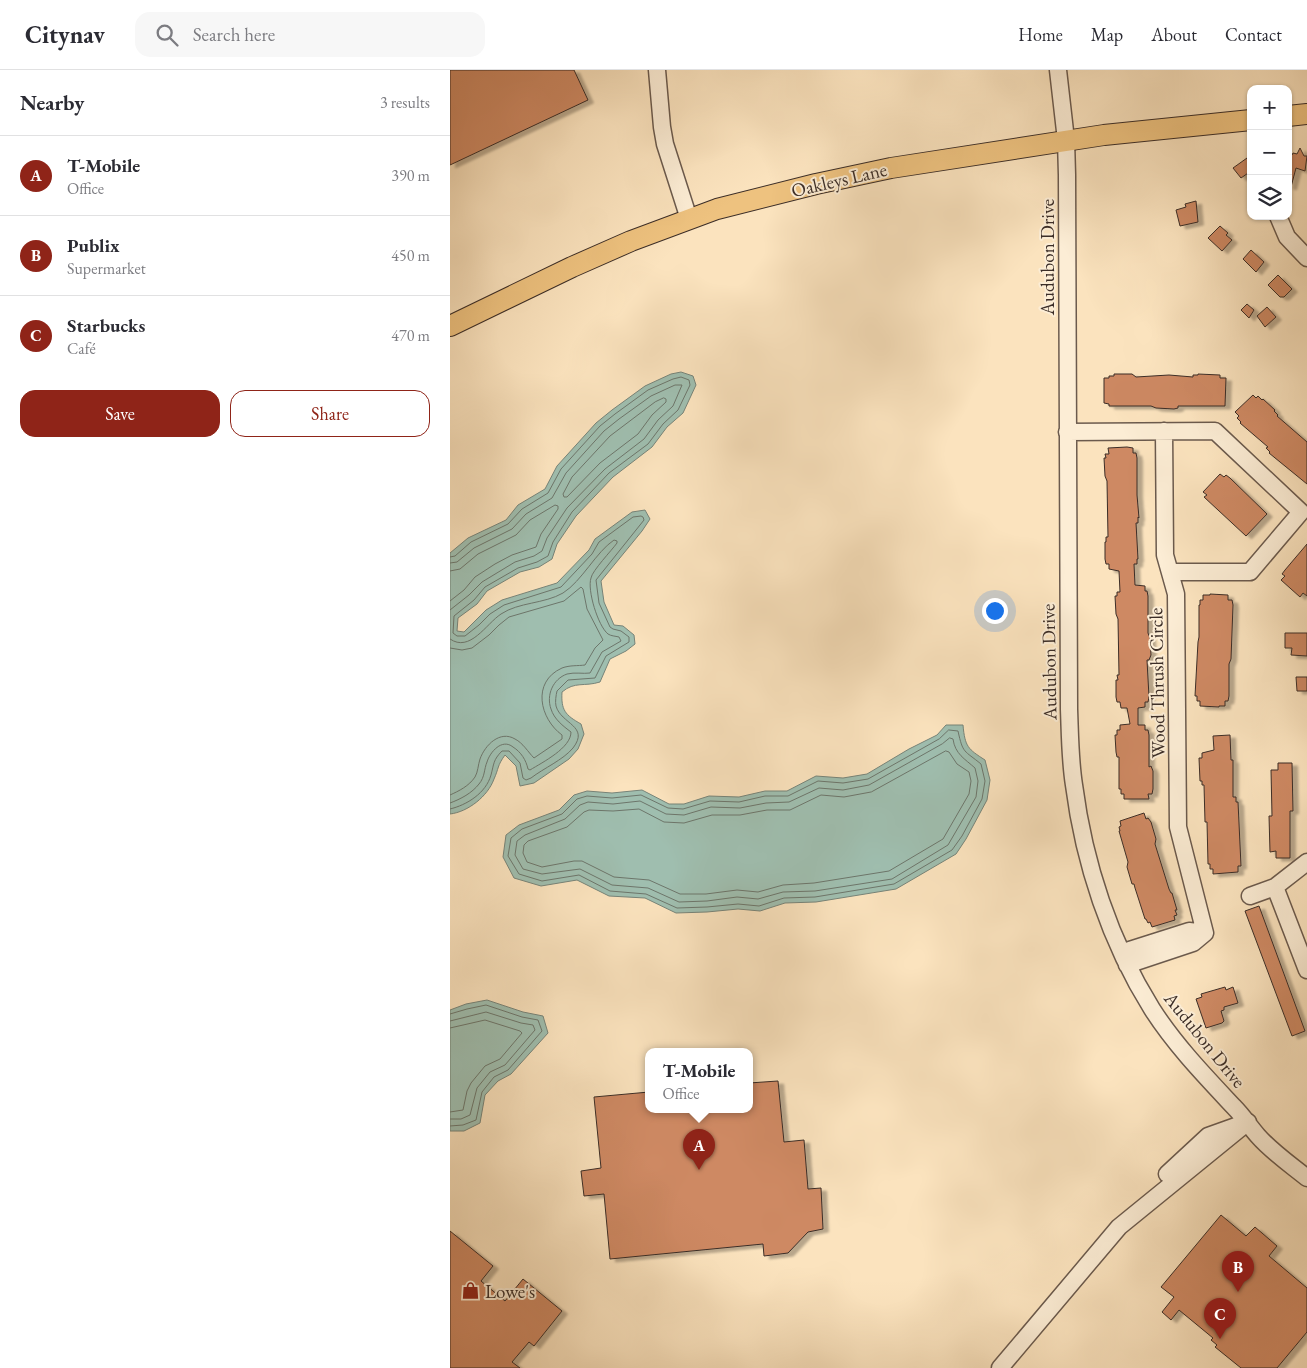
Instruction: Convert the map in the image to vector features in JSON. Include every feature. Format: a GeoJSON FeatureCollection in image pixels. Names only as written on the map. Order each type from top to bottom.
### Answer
{"type":"FeatureCollection","features":[{"type":"Feature","properties":{"kind":"main road"},"geometry":{"type":"LineString","coordinates":[[1292,116],[1307,114]]}},
{"type":"Feature","properties":{"kind":"main road","name":"Oakleys Lane"},"geometry":{"type":"LineString","coordinates":[[450,326],[572,267],[631,241],[717,209],[816,184],[891,168],[1066,140],[1247,120]]}},
{"type":"Feature","properties":{"kind":"street"},"geometry":{"type":"LineString","coordinates":[[657,70],[665,144],[689,219]]}},
{"type":"Feature","properties":{"kind":"street","name":"Audubon Drive"},"geometry":{"type":"LineString","coordinates":[[1058,70],[1066,140],[1069,710],[1074,784],[1080,822],[1092,874],[1101,902],[1125,959],[1152,1009],[1200,1071],[1248,1122],[1258,1136],[1307,1178]]}},
{"type":"Feature","properties":{"kind":"street"},"geometry":{"type":"LineString","coordinates":[[1280,220],[1287,237],[1307,258]]}},
{"type":"Feature","properties":{"kind":"street","name":"Wood Thrush Circle"},"geometry":{"type":"LineString","coordinates":[[1125,959],[1193,943],[1205,933],[1178,827],[1176,594],[1165,555],[1164,431]]}},
{"type":"Feature","properties":{"kind":"street"},"geometry":{"type":"LineString","coordinates":[[1067,432],[1215,432],[1301,512],[1250,572],[1170,572]]}},
{"type":"Feature","properties":{"kind":"street"},"geometry":{"type":"LineString","coordinates":[[1250,896],[1275,887],[1306,866]]}},
{"type":"Feature","properties":{"kind":"street"},"geometry":{"type":"LineString","coordinates":[[1275,887],[1307,970]]}},
{"type":"Feature","properties":{"kind":"street"},"geometry":{"type":"LineString","coordinates":[[1000,1368],[1119,1227],[1144,1206],[1162,1178],[1208,1136],[1248,1122]]}},
{"type":"Feature","properties":{"kind":"water"},"geometry":{"type":"Polygon","coordinates":[[[681,372],[693,376],[696,385],[683,413],[667,427],[652,447],[613,477],[576,516],[557,544],[552,559],[539,567],[520,572],[487,591],[477,604],[458,618],[457,631],[464,632],[486,610],[502,600],[557,583],[589,550],[595,539],[632,512],[645,510],[650,519],[601,581],[604,602],[614,625],[623,626],[634,635],[635,644],[610,659],[600,682],[571,686],[562,692],[563,708],[571,718],[581,724],[584,734],[578,749],[569,759],[534,783],[520,786],[516,766],[505,755],[491,785],[482,797],[470,807],[450,814],[450,553],[468,538],[506,520],[518,505],[545,489],[557,466],[596,423],[612,410],[645,386],[671,374],[681,372]]]}},
{"type":"Feature","properties":{"kind":"water"},"geometry":{"type":"Polygon","coordinates":[[[946,725],[963,725],[968,747],[985,760],[990,780],[987,800],[956,854],[896,889],[816,902],[785,903],[760,911],[738,909],[676,913],[645,898],[609,896],[577,880],[541,886],[514,878],[503,857],[506,835],[519,825],[559,810],[574,795],[587,791],[612,793],[642,790],[669,804],[684,804],[709,796],[739,797],[765,791],[787,791],[816,776],[843,778],[867,774],[937,735],[946,725]]]}},
{"type":"Feature","properties":{"kind":"water"},"geometry":{"type":"Polygon","coordinates":[[[487,1000],[523,1012],[543,1016],[548,1033],[511,1074],[498,1081],[485,1095],[480,1123],[464,1131],[450,1131],[450,1010],[466,1004],[487,1000]]]}},
{"type":"Feature","properties":{"kind":"building"},"geometry":{"type":"Polygon","coordinates":[[[450,70],[574,70],[588,100],[450,165],[450,70]]]}},
{"type":"Feature","properties":{"kind":"building"},"geometry":{"type":"Polygon","coordinates":[[[1300,148],[1304,156],[1307,156],[1305,171],[1296,168],[1292,183],[1292,155],[1293,153],[1297,154],[1300,148]]]}},
{"type":"Feature","properties":{"kind":"building"},"geometry":{"type":"Polygon","coordinates":[[[1247,158],[1247,174],[1241,178],[1233,168],[1247,158]]]}},
{"type":"Feature","properties":{"kind":"building"},"geometry":{"type":"Polygon","coordinates":[[[1196,201],[1198,222],[1180,226],[1176,210],[1186,207],[1185,204],[1196,201]]]}},
{"type":"Feature","properties":{"kind":"building"},"geometry":{"type":"Polygon","coordinates":[[[1220,226],[1228,233],[1226,235],[1232,240],[1222,251],[1208,238],[1220,226]]]}},
{"type":"Feature","properties":{"kind":"building"},"geometry":{"type":"Polygon","coordinates":[[[1251,250],[1264,262],[1256,272],[1243,259],[1251,250]]]}},
{"type":"Feature","properties":{"kind":"building"},"geometry":{"type":"Polygon","coordinates":[[[1278,275],[1292,289],[1284,297],[1280,297],[1268,285],[1278,275]]]}},
{"type":"Feature","properties":{"kind":"building"},"geometry":{"type":"Polygon","coordinates":[[[1247,304],[1254,310],[1249,318],[1241,310],[1247,304]]]}},
{"type":"Feature","properties":{"kind":"building"},"geometry":{"type":"Polygon","coordinates":[[[1267,307],[1276,317],[1265,327],[1257,316],[1267,307]]]}},
{"type":"Feature","properties":{"kind":"building"},"geometry":{"type":"Polygon","coordinates":[[[1114,374],[1132,374],[1136,377],[1169,375],[1193,377],[1193,375],[1198,374],[1220,375],[1220,378],[1226,378],[1225,406],[1178,406],[1178,408],[1174,409],[1151,406],[1109,406],[1109,404],[1104,403],[1104,378],[1114,376],[1114,374]]]}},
{"type":"Feature","properties":{"kind":"building"},"geometry":{"type":"Polygon","coordinates":[[[1253,395],[1256,398],[1258,396],[1263,399],[1275,410],[1277,416],[1307,442],[1307,484],[1269,453],[1266,448],[1268,447],[1240,423],[1237,418],[1239,416],[1235,412],[1253,395]]]}},
{"type":"Feature","properties":{"kind":"building"},"geometry":{"type":"Polygon","coordinates":[[[1108,448],[1133,448],[1133,453],[1136,453],[1137,458],[1139,518],[1138,523],[1136,523],[1138,559],[1137,564],[1134,564],[1135,585],[1145,586],[1148,596],[1148,633],[1151,655],[1149,660],[1147,660],[1149,697],[1148,702],[1145,702],[1145,707],[1138,708],[1138,725],[1145,725],[1145,730],[1148,730],[1149,735],[1149,767],[1151,766],[1153,771],[1153,789],[1152,794],[1148,794],[1149,799],[1124,799],[1124,794],[1121,794],[1121,789],[1119,789],[1119,757],[1117,757],[1116,752],[1115,735],[1117,735],[1117,730],[1120,730],[1120,725],[1130,724],[1127,708],[1121,708],[1120,702],[1117,702],[1116,697],[1116,680],[1118,680],[1117,675],[1119,675],[1118,619],[1115,596],[1117,596],[1117,592],[1120,592],[1119,571],[1109,569],[1109,564],[1106,564],[1105,559],[1105,542],[1106,537],[1108,537],[1107,481],[1104,458],[1106,458],[1105,454],[1109,454],[1108,448]]]}},
{"type":"Feature","properties":{"kind":"building"},"geometry":{"type":"Polygon","coordinates":[[[1220,474],[1230,478],[1267,514],[1246,536],[1204,497],[1207,495],[1203,492],[1220,474]]]}},
{"type":"Feature","properties":{"kind":"building"},"geometry":{"type":"Polygon","coordinates":[[[1307,544],[1307,596],[1303,593],[1300,597],[1281,580],[1285,576],[1282,574],[1307,544]]]}},
{"type":"Feature","properties":{"kind":"building"},"geometry":{"type":"Polygon","coordinates":[[[1203,595],[1228,595],[1228,600],[1232,600],[1233,605],[1229,696],[1228,701],[1225,701],[1225,706],[1219,707],[1200,706],[1200,701],[1197,701],[1197,696],[1195,696],[1199,605],[1200,600],[1203,600],[1203,595]]]}},
{"type":"Feature","properties":{"kind":"building"},"geometry":{"type":"Polygon","coordinates":[[[1285,633],[1307,633],[1307,656],[1291,655],[1292,648],[1285,648],[1285,633]]]}},
{"type":"Feature","properties":{"kind":"building"},"geometry":{"type":"Polygon","coordinates":[[[1296,677],[1307,677],[1307,691],[1297,691],[1296,677]]]}},
{"type":"Feature","properties":{"kind":"building"},"geometry":{"type":"Polygon","coordinates":[[[1230,735],[1231,760],[1233,760],[1233,797],[1236,797],[1236,802],[1238,802],[1241,866],[1238,866],[1238,872],[1213,874],[1213,869],[1210,869],[1210,864],[1208,864],[1204,785],[1200,781],[1199,758],[1202,758],[1202,753],[1214,750],[1213,736],[1230,735]]]}},
{"type":"Feature","properties":{"kind":"building"},"geometry":{"type":"Polygon","coordinates":[[[1278,763],[1292,763],[1293,811],[1290,811],[1290,858],[1276,858],[1276,851],[1270,852],[1269,816],[1272,816],[1271,770],[1278,770],[1278,763]]]}},
{"type":"Feature","properties":{"kind":"building"},"geometry":{"type":"Polygon","coordinates":[[[1144,813],[1146,819],[1148,818],[1151,822],[1156,839],[1155,844],[1177,910],[1175,910],[1177,915],[1174,916],[1175,920],[1152,927],[1150,922],[1148,923],[1145,919],[1134,884],[1132,884],[1119,831],[1120,821],[1144,813]]]}},
{"type":"Feature","properties":{"kind":"building"},"geometry":{"type":"Polygon","coordinates":[[[1259,906],[1305,1031],[1292,1036],[1245,911],[1259,906]]]}},
{"type":"Feature","properties":{"kind":"building"},"geometry":{"type":"Polygon","coordinates":[[[1225,987],[1226,990],[1233,987],[1238,1003],[1224,1007],[1224,1010],[1221,1011],[1224,1021],[1222,1023],[1206,1028],[1196,999],[1202,997],[1201,994],[1225,987]]]}},
{"type":"Feature","properties":{"kind":"building"},"geometry":{"type":"Polygon","coordinates":[[[778,1081],[784,1142],[804,1140],[808,1189],[821,1188],[823,1229],[808,1232],[788,1253],[764,1256],[763,1244],[610,1259],[604,1194],[584,1196],[581,1171],[601,1168],[594,1097],[645,1092],[645,1113],[753,1113],[753,1083],[778,1081]]]}},
{"type":"Feature","properties":{"kind":"building"},"geometry":{"type":"Polygon","coordinates":[[[1221,1215],[1246,1236],[1255,1227],[1277,1246],[1269,1256],[1307,1288],[1307,1332],[1277,1368],[1241,1368],[1215,1347],[1217,1345],[1211,1340],[1213,1338],[1179,1310],[1171,1320],[1162,1312],[1174,1297],[1161,1287],[1221,1215]]]}},
{"type":"Feature","properties":{"kind":"building","name":"Lowe's"},"geometry":{"type":"Polygon","coordinates":[[[450,1231],[493,1266],[481,1281],[505,1301],[523,1279],[562,1311],[534,1346],[529,1342],[512,1362],[520,1368],[450,1368],[450,1231]]]}},
{"type":"Feature","properties":{"kind":"place","name":"T-Mobile"},"geometry":{"type":"Point","coordinates":[699,1170]}},
{"type":"Feature","properties":{"kind":"place","name":"Lowe's"},"geometry":{"type":"Point","coordinates":[471,1291]}},
{"type":"Feature","properties":{"kind":"place","name":"Publix"},"geometry":{"type":"Point","coordinates":[1238,1292]}},
{"type":"Feature","properties":{"kind":"place","name":"Starbucks"},"geometry":{"type":"Point","coordinates":[1220,1339]}}]}
